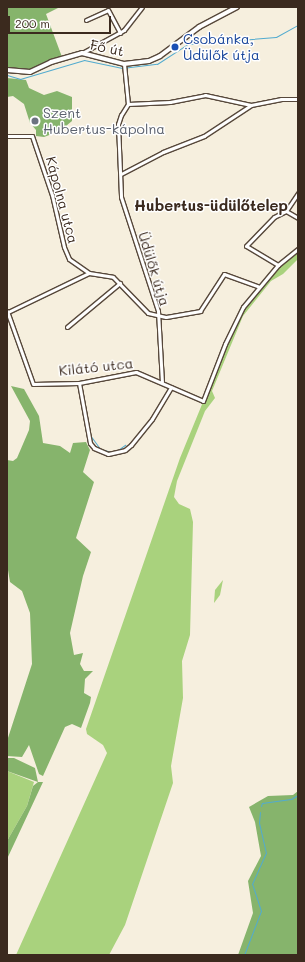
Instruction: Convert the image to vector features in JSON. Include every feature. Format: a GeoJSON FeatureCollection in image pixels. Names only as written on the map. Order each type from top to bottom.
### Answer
{"type":"FeatureCollection","features":[{"type":"Feature","properties":{"kind":"main road","name":"Fő út"},"geometry":{"type":"LineString","coordinates":[[7,70],[30,72],[52,62],[82,53],[124,65],[158,58],[194,30],[238,7]]}},
{"type":"Feature","properties":{"kind":"street"},"geometry":{"type":"LineString","coordinates":[[82,53],[120,33],[142,7]]}},
{"type":"Feature","properties":{"kind":"street"},"geometry":{"type":"LineString","coordinates":[[86,20],[108,10],[120,33]]}},
{"type":"Feature","properties":{"kind":"street"},"geometry":{"type":"LineString","coordinates":[[124,65],[126,71],[128,104],[170,102],[204,95],[251,105]]}},
{"type":"Feature","properties":{"kind":"street"},"geometry":{"type":"LineString","coordinates":[[121,174],[163,152],[204,136],[251,105],[281,99],[298,99]]}},
{"type":"Feature","properties":{"kind":"street","name":"Üdülők útja"},"geometry":{"type":"LineString","coordinates":[[128,104],[120,116],[118,124],[123,206],[158,311],[157,317],[162,382]]}},
{"type":"Feature","properties":{"kind":"street","name":"Kápolna utca"},"geometry":{"type":"LineString","coordinates":[[7,136],[30,134],[54,200],[66,254],[75,266],[89,273],[109,276],[120,283],[145,311],[157,317]]}},
{"type":"Feature","properties":{"kind":"street"},"geometry":{"type":"LineString","coordinates":[[278,265],[246,246],[274,217],[286,211],[298,193]]}},
{"type":"Feature","properties":{"kind":"street"},"geometry":{"type":"LineString","coordinates":[[286,211],[298,218]]}},
{"type":"Feature","properties":{"kind":"street"},"geometry":{"type":"LineString","coordinates":[[157,317],[200,311],[224,274],[259,287],[278,265],[298,249]]}},
{"type":"Feature","properties":{"kind":"street"},"geometry":{"type":"LineString","coordinates":[[7,311],[89,273]]}},
{"type":"Feature","properties":{"kind":"street"},"geometry":{"type":"LineString","coordinates":[[67,327],[120,283]]}},
{"type":"Feature","properties":{"kind":"street","name":"Kilátó utca"},"geometry":{"type":"LineString","coordinates":[[7,311],[33,384],[79,383],[131,372],[162,382],[204,400],[236,319],[259,287]]}},
{"type":"Feature","properties":{"kind":"street"},"geometry":{"type":"LineString","coordinates":[[79,383],[90,443],[94,448],[108,454],[126,450],[131,445],[152,419],[171,387]]}},
{"type":"Feature","properties":{"kind":"green space"},"geometry":{"type":"Polygon","coordinates":[[[7,7],[60,7],[46,14],[62,57],[32,69],[21,71],[7,69],[7,7]]]}},
{"type":"Feature","properties":{"kind":"green space"},"geometry":{"type":"Polygon","coordinates":[[[7,78],[26,80],[29,88],[44,95],[57,91],[72,97],[72,121],[60,131],[44,137],[36,136],[36,130],[30,123],[24,104],[13,96],[7,97],[7,78]]]}},
{"type":"Feature","properties":{"kind":"green space"},"geometry":{"type":"Polygon","coordinates":[[[298,251],[298,259],[283,274],[271,281],[243,316],[212,391],[215,398],[205,411],[177,481],[174,497],[179,504],[190,509],[193,522],[190,635],[182,661],[183,698],[171,766],[173,783],[125,925],[109,955],[16,955],[107,753],[103,745],[87,734],[86,729],[180,458],[235,324],[244,310],[284,261],[298,251]]]}},
{"type":"Feature","properties":{"kind":"green space"},"geometry":{"type":"Polygon","coordinates":[[[11,386],[24,389],[39,416],[43,443],[60,446],[70,453],[73,443],[86,442],[90,450],[83,472],[94,482],[76,538],[91,552],[83,576],[70,633],[74,655],[83,653],[80,664],[84,671],[93,671],[85,679],[84,693],[91,697],[90,703],[81,728],[72,724],[65,727],[43,776],[39,774],[29,745],[22,757],[7,756],[7,741],[32,664],[30,613],[22,591],[10,582],[7,564],[7,460],[13,461],[17,458],[29,430],[30,421],[11,386]]]}},
{"type":"Feature","properties":{"kind":"green space"},"geometry":{"type":"Polygon","coordinates":[[[223,580],[220,595],[214,603],[215,590],[223,580]]]}},
{"type":"Feature","properties":{"kind":"green space"},"geometry":{"type":"Polygon","coordinates":[[[7,758],[14,758],[35,768],[38,782],[7,771],[7,758]]]}},
{"type":"Feature","properties":{"kind":"green space"},"geometry":{"type":"Polygon","coordinates":[[[7,771],[34,782],[27,806],[7,841],[7,771]]]}},
{"type":"Feature","properties":{"kind":"green space"},"geometry":{"type":"Polygon","coordinates":[[[38,782],[43,782],[7,859],[7,841],[27,806],[33,786],[38,782]]]}},
{"type":"Feature","properties":{"kind":"green space"},"geometry":{"type":"Polygon","coordinates":[[[298,791],[298,955],[238,955],[253,913],[248,881],[261,856],[255,822],[249,807],[268,796],[293,795],[298,791]]]}},
{"type":"Feature","properties":{"kind":"waterway"},"geometry":{"type":"LineString","coordinates":[[7,75],[20,79],[84,60],[122,68],[157,64],[188,44],[276,37],[298,25]]}},
{"type":"Feature","properties":{"kind":"waterway"},"geometry":{"type":"LineString","coordinates":[[90,435],[100,449],[111,452]]}},
{"type":"Feature","properties":{"kind":"waterway"},"geometry":{"type":"LineString","coordinates":[[118,450],[125,445]]}},
{"type":"Feature","properties":{"kind":"waterway"},"geometry":{"type":"LineString","coordinates":[[261,806],[262,803],[291,799],[298,795]]}},
{"type":"Feature","properties":{"kind":"waterway"},"geometry":{"type":"LineString","coordinates":[[244,955],[261,911],[252,884],[266,853],[259,823],[260,812]]}},
{"type":"Feature","properties":{"kind":"place","name":"Csobánka, Üdülők útja"},"geometry":{"type":"Point","coordinates":[175,47]}},
{"type":"Feature","properties":{"kind":"place","name":"Szent Hubertus-kápolna"},"geometry":{"type":"Point","coordinates":[35,121]}},
{"type":"Feature","properties":{"kind":"district","name":"Hubertus-üdülőtelep"},"geometry":{"type":"Point","coordinates":[211,206]}}]}
